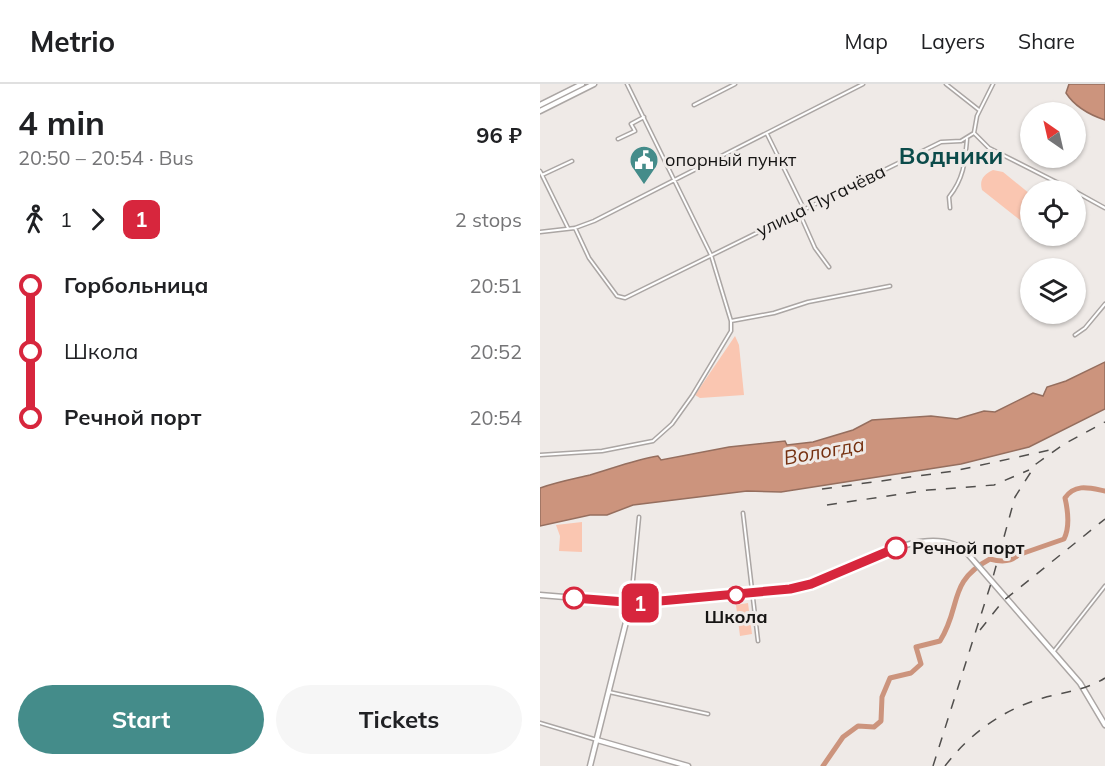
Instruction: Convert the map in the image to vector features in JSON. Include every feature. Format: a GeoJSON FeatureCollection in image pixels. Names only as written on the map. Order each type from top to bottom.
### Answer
{"type":"FeatureCollection","features":[{"type":"Feature","properties":{"kind":"street"},"geometry":{"type":"LineString","coordinates":[[540,105],[582,84]]}},
{"type":"Feature","properties":{"kind":"street"},"geometry":{"type":"LineString","coordinates":[[540,111],[594,84]]}},
{"type":"Feature","properties":{"kind":"street"},"geometry":{"type":"LineString","coordinates":[[540,455],[602,451],[653,441],[672,424],[729,338],[731,321],[711,255],[627,84]]}},
{"type":"Feature","properties":{"kind":"street"},"geometry":{"type":"LineString","coordinates":[[694,105],[735,84]]}},
{"type":"Feature","properties":{"kind":"street"},"geometry":{"type":"LineString","coordinates":[[540,232],[575,228],[594,221],[863,84]]}},
{"type":"Feature","properties":{"kind":"street"},"geometry":{"type":"LineString","coordinates":[[946,84],[979,110]]}},
{"type":"Feature","properties":{"kind":"street"},"geometry":{"type":"LineString","coordinates":[[993,84],[979,110],[974,133],[989,148],[1052,180]]}},
{"type":"Feature","properties":{"kind":"street"},"geometry":{"type":"LineString","coordinates":[[618,139],[635,131],[631,124],[644,117]]}},
{"type":"Feature","properties":{"kind":"street","name":"улица Пугачёва"},"geometry":{"type":"LineString","coordinates":[[575,228],[589,258],[621,298],[941,142],[967,138],[974,133]]}},
{"type":"Feature","properties":{"kind":"street"},"geometry":{"type":"LineString","coordinates":[[767,134],[804,209]]}},
{"type":"Feature","properties":{"kind":"street"},"geometry":{"type":"LineString","coordinates":[[950,208],[949,197],[962,179],[967,138]]}},
{"type":"Feature","properties":{"kind":"street"},"geometry":{"type":"LineString","coordinates":[[568,229],[541,173],[572,161]]}},
{"type":"Feature","properties":{"kind":"street"},"geometry":{"type":"LineString","coordinates":[[1086,198],[1105,208]]}},
{"type":"Feature","properties":{"kind":"street"},"geometry":{"type":"LineString","coordinates":[[798,212],[815,248],[829,267]]}},
{"type":"Feature","properties":{"kind":"street"},"geometry":{"type":"LineString","coordinates":[[731,321],[774,313],[816,300],[890,286]]}},
{"type":"Feature","properties":{"kind":"street"},"geometry":{"type":"LineString","coordinates":[[1075,335],[1085,328],[1105,304]]}},
{"type":"Feature","properties":{"kind":"street"},"geometry":{"type":"LineString","coordinates":[[743,513],[758,641]]}},
{"type":"Feature","properties":{"kind":"street"},"geometry":{"type":"LineString","coordinates":[[590,766],[631,602],[639,517]]}},
{"type":"Feature","properties":{"kind":"street"},"geometry":{"type":"LineString","coordinates":[[540,595],[631,602],[752,593],[811,584],[914,542],[938,540],[953,542],[973,560],[1054,651],[1084,688],[1105,725]]}},
{"type":"Feature","properties":{"kind":"street"},"geometry":{"type":"LineString","coordinates":[[1054,651],[1105,586]]}},
{"type":"Feature","properties":{"kind":"street"},"geometry":{"type":"LineString","coordinates":[[609,692],[708,714]]}},
{"type":"Feature","properties":{"kind":"street"},"geometry":{"type":"LineString","coordinates":[[540,723],[688,766]]}},
{"type":"Feature","properties":{"kind":"shaded area"},"geometry":{"type":"Polygon","coordinates":[[[993,170],[1003,172],[1020,186],[1020,220],[982,190],[981,183],[987,173],[993,170]]]}},
{"type":"Feature","properties":{"kind":"shaded area"},"geometry":{"type":"Polygon","coordinates":[[[735,336],[739,345],[744,395],[700,398],[695,395],[735,336]]]}},
{"type":"Feature","properties":{"kind":"shaded area"},"geometry":{"type":"Polygon","coordinates":[[[582,522],[582,552],[559,551],[560,536],[556,525],[582,522]]]}},
{"type":"Feature","properties":{"kind":"shaded area"},"geometry":{"type":"Polygon","coordinates":[[[748,603],[752,634],[740,636],[736,605],[748,603]]]}},
{"type":"Feature","properties":{"kind":"water"},"geometry":{"type":"Polygon","coordinates":[[[1069,84],[1105,84],[1105,120],[1086,112],[1086,102],[1074,102],[1066,93],[1069,84]]]}},
{"type":"Feature","properties":{"kind":"water","name":"Вологда"},"geometry":{"type":"Polygon","coordinates":[[[1105,362],[1105,409],[1029,447],[961,464],[781,492],[747,491],[633,505],[607,515],[590,515],[540,526],[540,488],[553,484],[658,456],[661,460],[729,447],[785,441],[787,445],[813,442],[853,430],[872,420],[931,416],[957,419],[984,411],[995,412],[1033,393],[1043,396],[1047,387],[1066,381],[1105,362]]]}},
{"type":"Feature","properties":{"kind":"waterway"},"geometry":{"type":"LineString","coordinates":[[823,766],[843,737],[858,726],[874,727],[881,721],[882,697],[890,678],[911,673],[921,664],[916,647],[940,641],[947,628],[961,586],[976,568],[990,559],[1008,561],[1018,555],[1064,539],[1068,519],[1065,498],[1069,493],[1078,488],[1105,491]]}},
{"type":"Feature","properties":{"kind":"railway"},"geometry":{"type":"LineString","coordinates":[[933,766],[993,577],[1015,497],[1036,464],[1064,444],[1105,422]]}},
{"type":"Feature","properties":{"kind":"railway"},"geometry":{"type":"LineString","coordinates":[[822,489],[954,471],[1050,450]]}},
{"type":"Feature","properties":{"kind":"railway"},"geometry":{"type":"LineString","coordinates":[[827,505],[928,490],[994,485],[1029,470]]}},
{"type":"Feature","properties":{"kind":"railway"},"geometry":{"type":"LineString","coordinates":[[980,630],[1003,601],[1105,519]]}},
{"type":"Feature","properties":{"kind":"railway"},"geometry":{"type":"LineString","coordinates":[[945,766],[965,743],[1001,716],[1029,703],[1083,688],[1105,678]]}},
{"type":"Feature","properties":{"kind":"bus line","name":"1"},"geometry":{"type":"LineString","coordinates":[[574,598],[638,603],[790,589],[811,584],[896,548]]}},
{"type":"Feature","properties":{"kind":"place","name":"опорный пункт"},"geometry":{"type":"Point","coordinates":[644,186]}},
{"type":"Feature","properties":{"kind":"place","name":"Речной порт"},"geometry":{"type":"Point","coordinates":[896,548]}},
{"type":"Feature","properties":{"kind":"place","name":"Школа"},"geometry":{"type":"Point","coordinates":[736,595]}},
{"type":"Feature","properties":{"kind":"district","name":"Водники"},"geometry":{"type":"Point","coordinates":[951,156]}}]}
